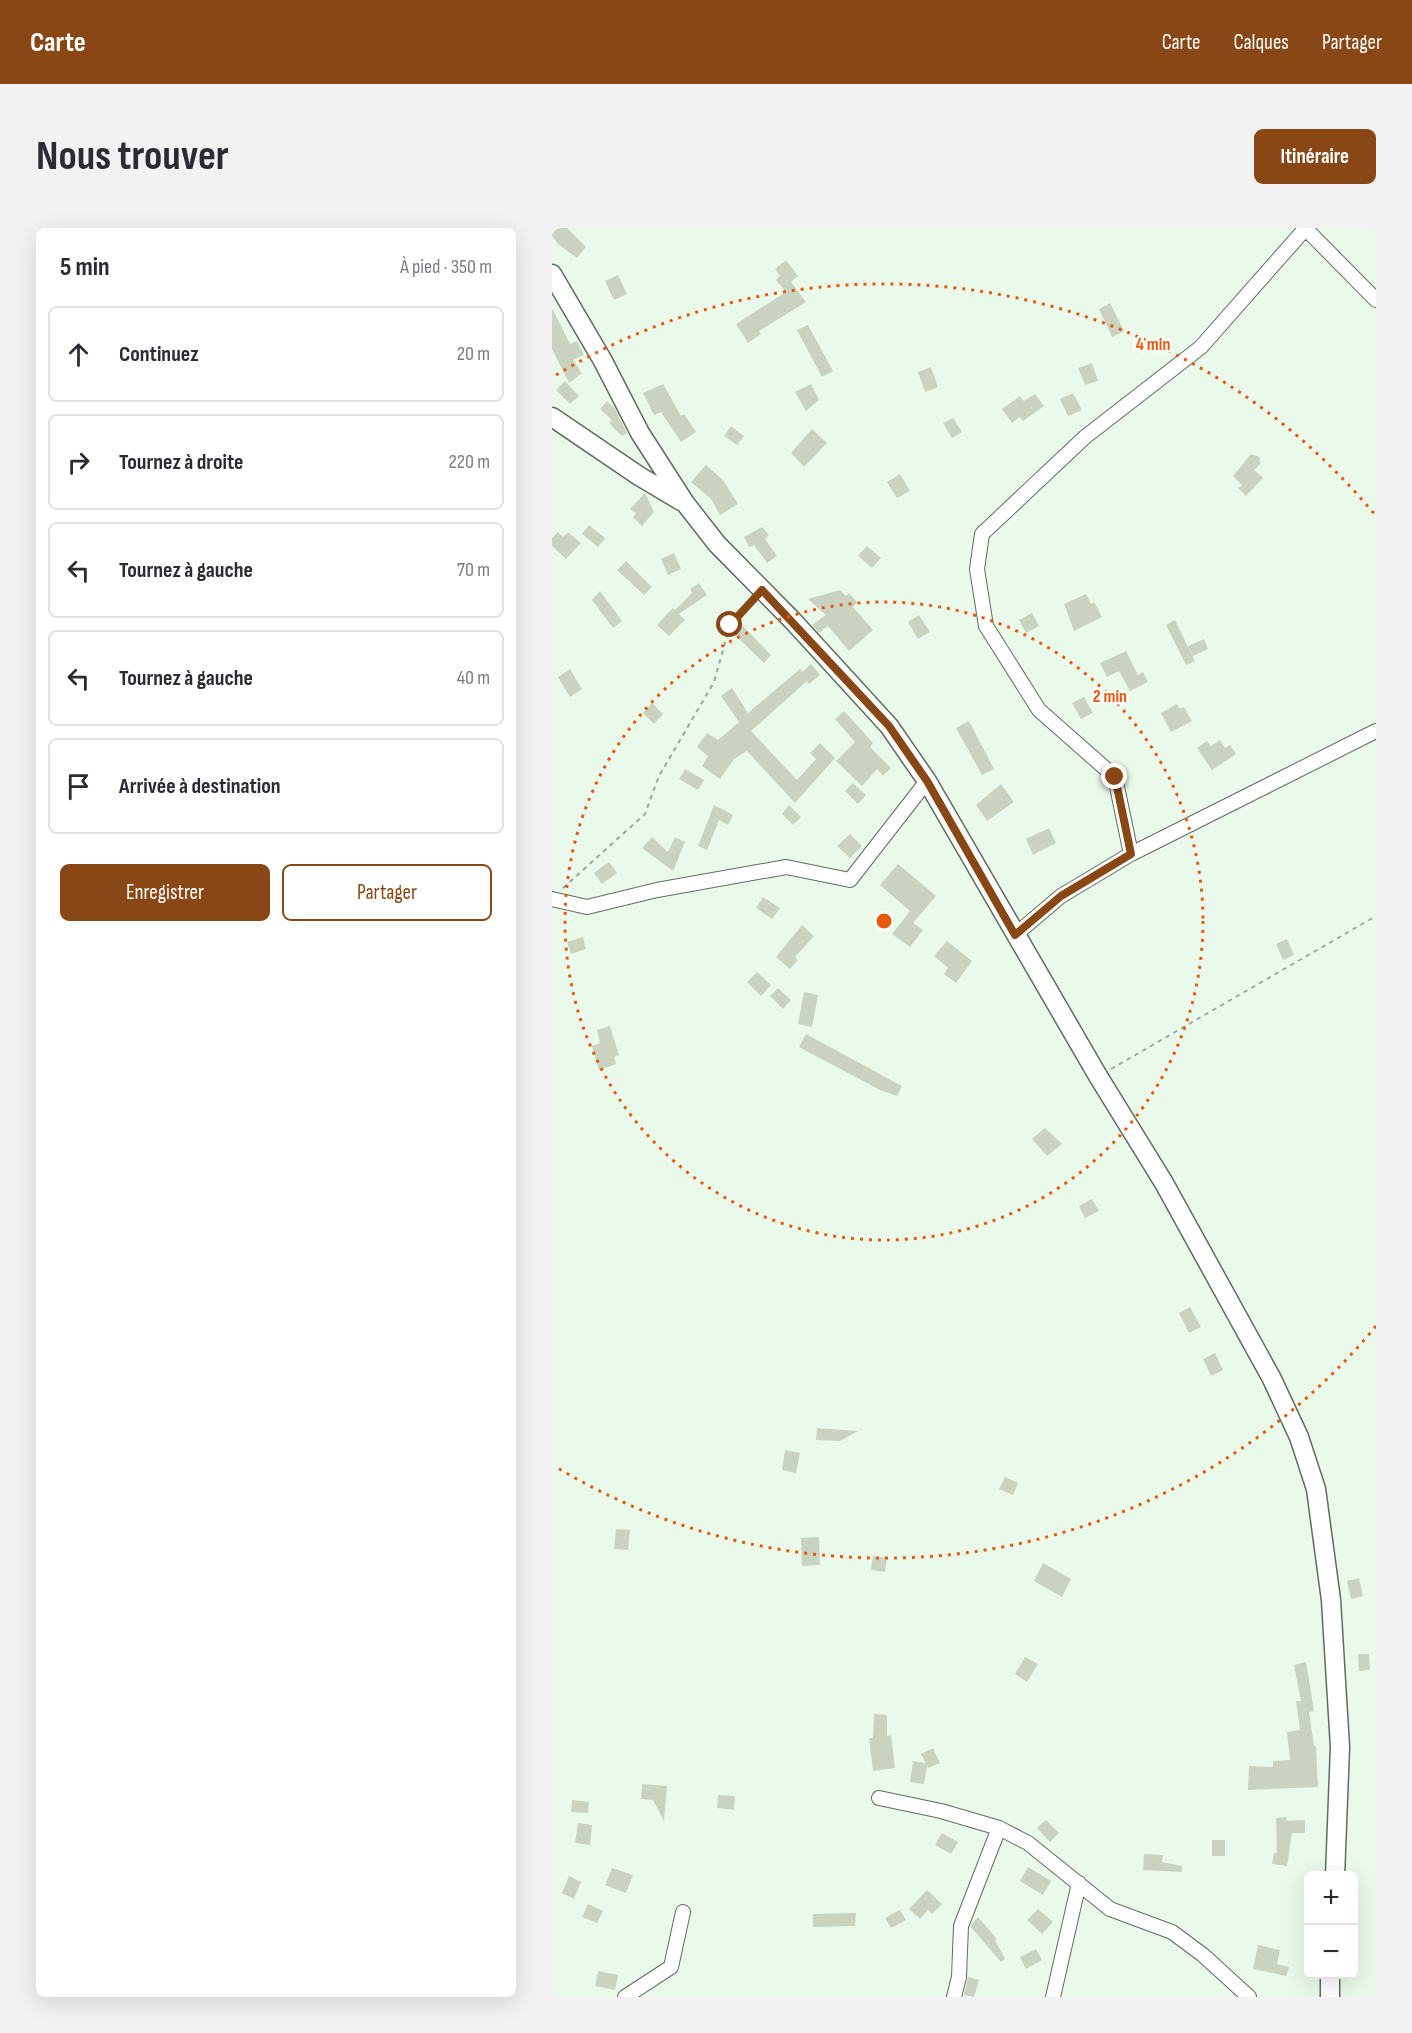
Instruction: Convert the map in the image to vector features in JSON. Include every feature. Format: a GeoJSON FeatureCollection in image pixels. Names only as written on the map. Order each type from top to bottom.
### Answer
{"type":"FeatureCollection","features":[{"type":"Feature","properties":{"kind":"street"},"geometry":{"type":"LineString","coordinates":[[1131,854],[1115,777],[1039,710],[986,626],[977,569],[982,534],[1085,438],[1201,347],[1305,228],[1376,300]]}},
{"type":"Feature","properties":{"kind":"street"},"geometry":{"type":"LineString","coordinates":[[552,274],[598,351],[640,433],[685,503],[717,544],[889,726],[927,781],[1098,1076],[1164,1183],[1228,1296],[1299,1437],[1317,1489],[1331,1600],[1340,1747],[1335,1871]]}},
{"type":"Feature","properties":{"kind":"street"},"geometry":{"type":"LineString","coordinates":[[552,417],[639,477],[685,503]]}},
{"type":"Feature","properties":{"kind":"street"},"geometry":{"type":"LineString","coordinates":[[1015,935],[1061,896],[1131,854],[1376,731]]}},
{"type":"Feature","properties":{"kind":"street"},"geometry":{"type":"LineString","coordinates":[[556,895],[557,898],[587,907],[657,890],[786,867],[850,880],[927,781]]}},
{"type":"Feature","properties":{"kind":"street"},"geometry":{"type":"LineString","coordinates":[[879,1798],[941,1811],[999,1828],[1028,1843],[1110,1909],[1172,1932],[1203,1955],[1249,1997]]}},
{"type":"Feature","properties":{"kind":"street"},"geometry":{"type":"LineString","coordinates":[[954,1997],[959,1977],[961,1926],[999,1828]]}},
{"type":"Feature","properties":{"kind":"street"},"geometry":{"type":"LineString","coordinates":[[1053,1997],[1079,1883]]}},
{"type":"Feature","properties":{"kind":"street"},"geometry":{"type":"LineString","coordinates":[[625,1997],[671,1967],[683,1912]]}},
{"type":"Feature","properties":{"kind":"street"},"geometry":{"type":"LineString","coordinates":[[1330,1979],[1330,1997]]}},
{"type":"Feature","properties":{"kind":"path"},"geometry":{"type":"LineString","coordinates":[[556,895],[645,814],[659,776],[714,682],[730,625],[762,590]]}},
{"type":"Feature","properties":{"kind":"path"},"geometry":{"type":"LineString","coordinates":[[1098,1076],[1376,916]]}},
{"type":"Feature","properties":{"kind":"building"},"geometry":{"type":"Polygon","coordinates":[[[552,228],[567,228],[586,247],[577,258],[558,244],[552,236],[552,228]]]}},
{"type":"Feature","properties":{"kind":"building"},"geometry":{"type":"Polygon","coordinates":[[[786,260],[798,276],[791,282],[806,302],[759,331],[761,334],[748,343],[736,324],[786,292],[776,280],[780,276],[775,269],[786,260]]]}},
{"type":"Feature","properties":{"kind":"building"},"geometry":{"type":"Polygon","coordinates":[[[618,275],[627,294],[614,300],[605,281],[618,275]]]}},
{"type":"Feature","properties":{"kind":"building"},"geometry":{"type":"Polygon","coordinates":[[[1110,303],[1124,331],[1112,337],[1099,309],[1110,303]]]}},
{"type":"Feature","properties":{"kind":"building"},"geometry":{"type":"Polygon","coordinates":[[[552,308],[570,344],[577,341],[584,355],[573,360],[582,373],[569,383],[552,349],[552,308]]]}},
{"type":"Feature","properties":{"kind":"building"},"geometry":{"type":"Polygon","coordinates":[[[808,325],[833,371],[822,377],[797,330],[808,325]]]}},
{"type":"Feature","properties":{"kind":"building"},"geometry":{"type":"Polygon","coordinates":[[[1092,363],[1098,381],[1085,385],[1078,368],[1092,363]]]}},
{"type":"Feature","properties":{"kind":"building"},"geometry":{"type":"Polygon","coordinates":[[[931,367],[938,387],[925,392],[918,372],[931,367]]]}},
{"type":"Feature","properties":{"kind":"building"},"geometry":{"type":"Polygon","coordinates":[[[565,381],[579,396],[570,404],[556,390],[565,381]]]}},
{"type":"Feature","properties":{"kind":"building"},"geometry":{"type":"Polygon","coordinates":[[[663,384],[681,416],[684,414],[696,432],[681,442],[661,412],[654,415],[643,393],[663,384]]]}},
{"type":"Feature","properties":{"kind":"building"},"geometry":{"type":"Polygon","coordinates":[[[811,384],[819,400],[806,411],[795,392],[811,384]]]}},
{"type":"Feature","properties":{"kind":"building"},"geometry":{"type":"Polygon","coordinates":[[[1073,393],[1082,410],[1068,416],[1060,399],[1073,393]]]}},
{"type":"Feature","properties":{"kind":"building"},"geometry":{"type":"Polygon","coordinates":[[[1035,394],[1044,406],[1023,421],[1020,417],[1012,423],[1002,409],[1020,396],[1024,401],[1035,394]]]}},
{"type":"Feature","properties":{"kind":"building"},"geometry":{"type":"Polygon","coordinates":[[[607,401],[615,409],[627,433],[622,436],[609,423],[612,420],[600,409],[607,401]]]}},
{"type":"Feature","properties":{"kind":"building"},"geometry":{"type":"Polygon","coordinates":[[[953,418],[962,432],[952,438],[943,423],[953,418]]]}},
{"type":"Feature","properties":{"kind":"building"},"geometry":{"type":"Polygon","coordinates":[[[731,426],[744,436],[737,445],[724,436],[731,426]]]}},
{"type":"Feature","properties":{"kind":"building"},"geometry":{"type":"Polygon","coordinates":[[[812,429],[827,443],[804,467],[791,453],[812,429]]]}},
{"type":"Feature","properties":{"kind":"building"},"geometry":{"type":"Polygon","coordinates":[[[1251,454],[1260,457],[1260,464],[1254,470],[1263,478],[1246,496],[1238,488],[1242,485],[1233,476],[1251,454]]]}},
{"type":"Feature","properties":{"kind":"building"},"geometry":{"type":"Polygon","coordinates":[[[706,465],[723,480],[738,504],[720,515],[711,499],[691,482],[706,465]]]}},
{"type":"Feature","properties":{"kind":"building"},"geometry":{"type":"Polygon","coordinates":[[[900,474],[910,491],[897,498],[887,482],[900,474]]]}},
{"type":"Feature","properties":{"kind":"building"},"geometry":{"type":"Polygon","coordinates":[[[645,493],[654,512],[642,526],[633,517],[636,513],[630,509],[645,493]]]}},
{"type":"Feature","properties":{"kind":"building"},"geometry":{"type":"Polygon","coordinates":[[[589,525],[605,538],[598,547],[582,534],[589,525]]]}},
{"type":"Feature","properties":{"kind":"building"},"geometry":{"type":"Polygon","coordinates":[[[762,527],[769,535],[765,539],[777,556],[767,563],[754,545],[749,547],[744,537],[762,527]]]}},
{"type":"Feature","properties":{"kind":"building"},"geometry":{"type":"Polygon","coordinates":[[[558,532],[563,537],[568,532],[581,543],[566,559],[552,546],[552,538],[558,532]]]}},
{"type":"Feature","properties":{"kind":"building"},"geometry":{"type":"Polygon","coordinates":[[[867,546],[881,558],[872,568],[858,556],[867,546]]]}},
{"type":"Feature","properties":{"kind":"building"},"geometry":{"type":"Polygon","coordinates":[[[674,553],[681,569],[668,575],[661,559],[674,553]]]}},
{"type":"Feature","properties":{"kind":"building"},"geometry":{"type":"Polygon","coordinates":[[[626,561],[652,587],[644,595],[617,570],[626,561]]]}},
{"type":"Feature","properties":{"kind":"building"},"geometry":{"type":"Polygon","coordinates":[[[699,583],[707,595],[679,614],[685,620],[669,636],[657,625],[692,593],[690,589],[699,583]]]}},
{"type":"Feature","properties":{"kind":"building"},"geometry":{"type":"Polygon","coordinates":[[[840,590],[846,596],[849,593],[857,602],[853,607],[873,630],[849,651],[828,626],[819,633],[812,625],[826,615],[808,599],[840,590]]]}},
{"type":"Feature","properties":{"kind":"building"},"geometry":{"type":"Polygon","coordinates":[[[600,591],[622,621],[613,628],[592,600],[600,591]]]}},
{"type":"Feature","properties":{"kind":"building"},"geometry":{"type":"Polygon","coordinates":[[[1086,594],[1091,604],[1094,602],[1102,617],[1074,631],[1064,604],[1086,594]]]}},
{"type":"Feature","properties":{"kind":"building"},"geometry":{"type":"Polygon","coordinates":[[[1032,613],[1039,626],[1026,633],[1019,620],[1032,613]]]}},
{"type":"Feature","properties":{"kind":"building"},"geometry":{"type":"Polygon","coordinates":[[[919,615],[930,632],[918,639],[908,622],[919,615]]]}},
{"type":"Feature","properties":{"kind":"building"},"geometry":{"type":"Polygon","coordinates":[[[1175,620],[1195,661],[1186,665],[1166,625],[1175,620]]]}},
{"type":"Feature","properties":{"kind":"building"},"geometry":{"type":"Polygon","coordinates":[[[742,625],[771,655],[764,663],[733,633],[742,625]]]}},
{"type":"Feature","properties":{"kind":"building"},"geometry":{"type":"Polygon","coordinates":[[[1204,639],[1208,649],[1193,656],[1188,646],[1204,639]]]}},
{"type":"Feature","properties":{"kind":"building"},"geometry":{"type":"Polygon","coordinates":[[[1126,651],[1138,675],[1143,672],[1148,682],[1130,691],[1119,671],[1107,677],[1100,663],[1126,651]]]}},
{"type":"Feature","properties":{"kind":"building"},"geometry":{"type":"Polygon","coordinates":[[[811,664],[820,675],[809,684],[807,681],[751,731],[797,780],[816,759],[810,753],[820,743],[835,758],[795,803],[747,751],[734,759],[720,779],[702,766],[708,756],[697,747],[707,733],[718,740],[739,722],[721,696],[732,688],[748,713],[800,669],[802,672],[811,664]]]}},
{"type":"Feature","properties":{"kind":"building"},"geometry":{"type":"Polygon","coordinates":[[[570,669],[582,689],[570,697],[558,677],[570,669]]]}},
{"type":"Feature","properties":{"kind":"building"},"geometry":{"type":"Polygon","coordinates":[[[1084,697],[1093,713],[1081,719],[1072,703],[1084,697]]]}},
{"type":"Feature","properties":{"kind":"building"},"geometry":{"type":"Polygon","coordinates":[[[652,703],[663,714],[654,724],[643,713],[652,703]]]}},
{"type":"Feature","properties":{"kind":"building"},"geometry":{"type":"Polygon","coordinates":[[[1177,704],[1180,709],[1184,707],[1192,721],[1171,732],[1161,713],[1177,704]]]}},
{"type":"Feature","properties":{"kind":"building"},"geometry":{"type":"Polygon","coordinates":[[[844,711],[873,743],[870,747],[891,768],[883,776],[877,769],[862,786],[836,761],[855,742],[835,719],[844,711]]]}},
{"type":"Feature","properties":{"kind":"building"},"geometry":{"type":"Polygon","coordinates":[[[969,721],[994,769],[982,775],[956,728],[969,721]]]}},
{"type":"Feature","properties":{"kind":"building"},"geometry":{"type":"Polygon","coordinates":[[[1220,740],[1225,748],[1230,745],[1236,754],[1212,770],[1197,748],[1207,741],[1211,746],[1220,740]]]}},
{"type":"Feature","properties":{"kind":"building"},"geometry":{"type":"Polygon","coordinates":[[[685,769],[704,780],[698,790],[679,779],[685,769]]]}},
{"type":"Feature","properties":{"kind":"building"},"geometry":{"type":"Polygon","coordinates":[[[853,783],[866,795],[858,804],[845,791],[853,783]]]}},
{"type":"Feature","properties":{"kind":"building"},"geometry":{"type":"Polygon","coordinates":[[[1001,784],[1014,802],[987,821],[976,805],[1001,784]]]}},
{"type":"Feature","properties":{"kind":"building"},"geometry":{"type":"Polygon","coordinates":[[[714,805],[733,815],[728,825],[719,820],[707,850],[698,846],[714,805]]]}},
{"type":"Feature","properties":{"kind":"building"},"geometry":{"type":"Polygon","coordinates":[[[789,805],[801,817],[793,825],[782,814],[789,805]]]}},
{"type":"Feature","properties":{"kind":"building"},"geometry":{"type":"Polygon","coordinates":[[[1049,828],[1056,843],[1033,855],[1026,839],[1049,828]]]}},
{"type":"Feature","properties":{"kind":"building"},"geometry":{"type":"Polygon","coordinates":[[[850,834],[862,846],[850,858],[837,846],[850,834]]]}},
{"type":"Feature","properties":{"kind":"building"},"geometry":{"type":"Polygon","coordinates":[[[652,837],[668,852],[675,837],[685,842],[673,871],[642,848],[652,837]]]}},
{"type":"Feature","properties":{"kind":"building"},"geometry":{"type":"Polygon","coordinates":[[[609,862],[617,873],[602,884],[594,873],[609,862]]]}},
{"type":"Feature","properties":{"kind":"building"},"geometry":{"type":"Polygon","coordinates":[[[898,864],[936,896],[913,923],[923,930],[910,947],[892,934],[910,911],[880,885],[898,864]]]}},
{"type":"Feature","properties":{"kind":"building"},"geometry":{"type":"Polygon","coordinates":[[[763,897],[780,908],[772,919],[756,908],[763,897]]]}},
{"type":"Feature","properties":{"kind":"building"},"geometry":{"type":"Polygon","coordinates":[[[802,925],[814,936],[795,957],[798,960],[790,969],[776,957],[802,925]]]}},
{"type":"Feature","properties":{"kind":"building"},"geometry":{"type":"Polygon","coordinates":[[[583,937],[586,949],[571,954],[567,942],[583,937]]]}},
{"type":"Feature","properties":{"kind":"building"},"geometry":{"type":"Polygon","coordinates":[[[1287,939],[1294,955],[1283,960],[1276,944],[1287,939]]]}},
{"type":"Feature","properties":{"kind":"building"},"geometry":{"type":"Polygon","coordinates":[[[947,941],[972,961],[956,983],[944,974],[948,968],[934,956],[947,941]]]}},
{"type":"Feature","properties":{"kind":"building"},"geometry":{"type":"Polygon","coordinates":[[[757,972],[771,985],[761,996],[747,982],[757,972]]]}},
{"type":"Feature","properties":{"kind":"building"},"geometry":{"type":"Polygon","coordinates":[[[778,988],[791,1000],[783,1009],[770,996],[778,988]]]}},
{"type":"Feature","properties":{"kind":"building"},"geometry":{"type":"Polygon","coordinates":[[[804,992],[818,995],[812,1027],[798,1024],[804,992]]]}},
{"type":"Feature","properties":{"kind":"building"},"geometry":{"type":"Polygon","coordinates":[[[610,1026],[619,1055],[614,1057],[616,1064],[599,1070],[592,1046],[600,1043],[597,1030],[610,1026]]]}},
{"type":"Feature","properties":{"kind":"building"},"geometry":{"type":"Polygon","coordinates":[[[806,1034],[902,1086],[897,1096],[880,1090],[799,1047],[806,1034]]]}},
{"type":"Feature","properties":{"kind":"building"},"geometry":{"type":"Polygon","coordinates":[[[1045,1128],[1062,1144],[1047,1156],[1032,1139],[1045,1128]]]}},
{"type":"Feature","properties":{"kind":"building"},"geometry":{"type":"Polygon","coordinates":[[[1092,1199],[1099,1211],[1085,1218],[1079,1206],[1092,1199]]]}},
{"type":"Feature","properties":{"kind":"building"},"geometry":{"type":"Polygon","coordinates":[[[1190,1307],[1201,1327],[1189,1333],[1179,1313],[1190,1307]]]}},
{"type":"Feature","properties":{"kind":"building"},"geometry":{"type":"Polygon","coordinates":[[[1215,1353],[1223,1370],[1211,1376],[1203,1359],[1215,1353]]]}},
{"type":"Feature","properties":{"kind":"building"},"geometry":{"type":"Polygon","coordinates":[[[817,1428],[858,1431],[840,1441],[816,1440],[817,1428]]]}},
{"type":"Feature","properties":{"kind":"building"},"geometry":{"type":"Polygon","coordinates":[[[785,1450],[800,1453],[796,1473],[782,1470],[785,1450]]]}},
{"type":"Feature","properties":{"kind":"building"},"geometry":{"type":"Polygon","coordinates":[[[1005,1477],[1018,1483],[1013,1495],[999,1489],[1005,1477]]]}},
{"type":"Feature","properties":{"kind":"building"},"geometry":{"type":"Polygon","coordinates":[[[616,1529],[630,1530],[628,1550],[614,1549],[616,1529]]]}},
{"type":"Feature","properties":{"kind":"building"},"geometry":{"type":"Polygon","coordinates":[[[819,1537],[820,1565],[802,1566],[801,1538],[819,1537]]]}},
{"type":"Feature","properties":{"kind":"building"},"geometry":{"type":"Polygon","coordinates":[[[873,1556],[887,1558],[885,1572],[871,1570],[873,1556]]]}},
{"type":"Feature","properties":{"kind":"building"},"geometry":{"type":"Polygon","coordinates":[[[1043,1563],[1071,1579],[1062,1597],[1034,1581],[1043,1563]]]}},
{"type":"Feature","properties":{"kind":"building"},"geometry":{"type":"Polygon","coordinates":[[[1359,1578],[1363,1596],[1351,1599],[1347,1581],[1359,1578]]]}},
{"type":"Feature","properties":{"kind":"building"},"geometry":{"type":"Polygon","coordinates":[[[1358,1654],[1369,1654],[1370,1670],[1359,1671],[1358,1654]]]}},
{"type":"Feature","properties":{"kind":"building"},"geometry":{"type":"Polygon","coordinates":[[[1025,1657],[1038,1664],[1027,1682],[1015,1674],[1025,1657]]]}},
{"type":"Feature","properties":{"kind":"building"},"geometry":{"type":"Polygon","coordinates":[[[1306,1662],[1314,1711],[1309,1712],[1314,1746],[1316,1746],[1318,1787],[1248,1790],[1249,1766],[1273,1767],[1273,1761],[1290,1760],[1287,1732],[1300,1730],[1296,1701],[1301,1701],[1294,1665],[1306,1662]]]}},
{"type":"Feature","properties":{"kind":"building"},"geometry":{"type":"Polygon","coordinates":[[[874,1714],[887,1715],[887,1736],[891,1735],[895,1768],[873,1771],[869,1738],[873,1738],[874,1714]]]}},
{"type":"Feature","properties":{"kind":"building"},"geometry":{"type":"Polygon","coordinates":[[[933,1748],[940,1763],[928,1768],[927,1765],[924,1784],[910,1782],[913,1761],[926,1763],[921,1754],[933,1748]]]}},
{"type":"Feature","properties":{"kind":"building"},"geometry":{"type":"Polygon","coordinates":[[[642,1784],[667,1786],[664,1821],[653,1800],[641,1799],[642,1784]]]}},
{"type":"Feature","properties":{"kind":"building"},"geometry":{"type":"Polygon","coordinates":[[[718,1795],[735,1796],[734,1810],[717,1808],[718,1795]]]}},
{"type":"Feature","properties":{"kind":"building"},"geometry":{"type":"Polygon","coordinates":[[[572,1800],[589,1802],[588,1813],[571,1812],[572,1800]]]}},
{"type":"Feature","properties":{"kind":"building"},"geometry":{"type":"Polygon","coordinates":[[[1286,1817],[1287,1821],[1305,1820],[1305,1833],[1292,1833],[1287,1866],[1272,1864],[1274,1853],[1277,1853],[1276,1818],[1286,1817]]]}},
{"type":"Feature","properties":{"kind":"building"},"geometry":{"type":"Polygon","coordinates":[[[1046,1820],[1059,1833],[1050,1842],[1037,1828],[1046,1820]]]}},
{"type":"Feature","properties":{"kind":"building"},"geometry":{"type":"Polygon","coordinates":[[[578,1823],[592,1825],[590,1845],[575,1843],[578,1823]]]}},
{"type":"Feature","properties":{"kind":"building"},"geometry":{"type":"Polygon","coordinates":[[[942,1833],[958,1842],[951,1854],[935,1845],[942,1833]]]}},
{"type":"Feature","properties":{"kind":"building"},"geometry":{"type":"Polygon","coordinates":[[[1212,1840],[1225,1840],[1225,1856],[1212,1856],[1212,1840]]]}},
{"type":"Feature","properties":{"kind":"building"},"geometry":{"type":"Polygon","coordinates":[[[1144,1854],[1163,1855],[1162,1862],[1182,1866],[1182,1872],[1143,1870],[1144,1854]]]}},
{"type":"Feature","properties":{"kind":"building"},"geometry":{"type":"Polygon","coordinates":[[[1028,1867],[1051,1881],[1043,1895],[1020,1881],[1028,1867]]]}},
{"type":"Feature","properties":{"kind":"building"},"geometry":{"type":"Polygon","coordinates":[[[612,1868],[633,1875],[626,1893],[605,1885],[612,1868]]]}},
{"type":"Feature","properties":{"kind":"building"},"geometry":{"type":"Polygon","coordinates":[[[569,1876],[581,1882],[574,1899],[562,1893],[569,1876]]]}},
{"type":"Feature","properties":{"kind":"building"},"geometry":{"type":"Polygon","coordinates":[[[927,1890],[942,1904],[932,1914],[928,1910],[920,1919],[909,1909],[927,1890]]]}},
{"type":"Feature","properties":{"kind":"building"},"geometry":{"type":"Polygon","coordinates":[[[588,1904],[603,1911],[597,1923],[582,1917],[588,1904]]]}},
{"type":"Feature","properties":{"kind":"building"},"geometry":{"type":"Polygon","coordinates":[[[1038,1909],[1053,1922],[1042,1934],[1027,1920],[1038,1909]]]}},
{"type":"Feature","properties":{"kind":"building"},"geometry":{"type":"Polygon","coordinates":[[[900,1910],[906,1920],[891,1928],[885,1918],[900,1910]]]}},
{"type":"Feature","properties":{"kind":"building"},"geometry":{"type":"Polygon","coordinates":[[[856,1913],[855,1926],[813,1927],[813,1914],[856,1913]]]}},
{"type":"Feature","properties":{"kind":"building"},"geometry":{"type":"Polygon","coordinates":[[[978,1917],[997,1939],[995,1940],[1005,1959],[1001,1962],[970,1926],[978,1917]]]}},
{"type":"Feature","properties":{"kind":"building"},"geometry":{"type":"Polygon","coordinates":[[[1258,1945],[1280,1950],[1277,1964],[1289,1967],[1286,1976],[1253,1969],[1258,1945]]]}},
{"type":"Feature","properties":{"kind":"building"},"geometry":{"type":"Polygon","coordinates":[[[1036,1949],[1042,1960],[1026,1969],[1020,1957],[1036,1949]]]}},
{"type":"Feature","properties":{"kind":"building"},"geometry":{"type":"Polygon","coordinates":[[[598,1971],[618,1975],[615,1990],[595,1986],[598,1971]]]}},
{"type":"Feature","properties":{"kind":"building"},"geometry":{"type":"Polygon","coordinates":[[[968,1977],[979,1980],[974,1997],[964,1995],[968,1977]]]}},
{"type":"Feature","properties":{"kind":"route"},"geometry":{"type":"LineString","coordinates":[[730,625],[762,590],[793,621],[889,726],[927,781],[1015,935],[1061,896],[1131,854],[1115,777]]}}]}
